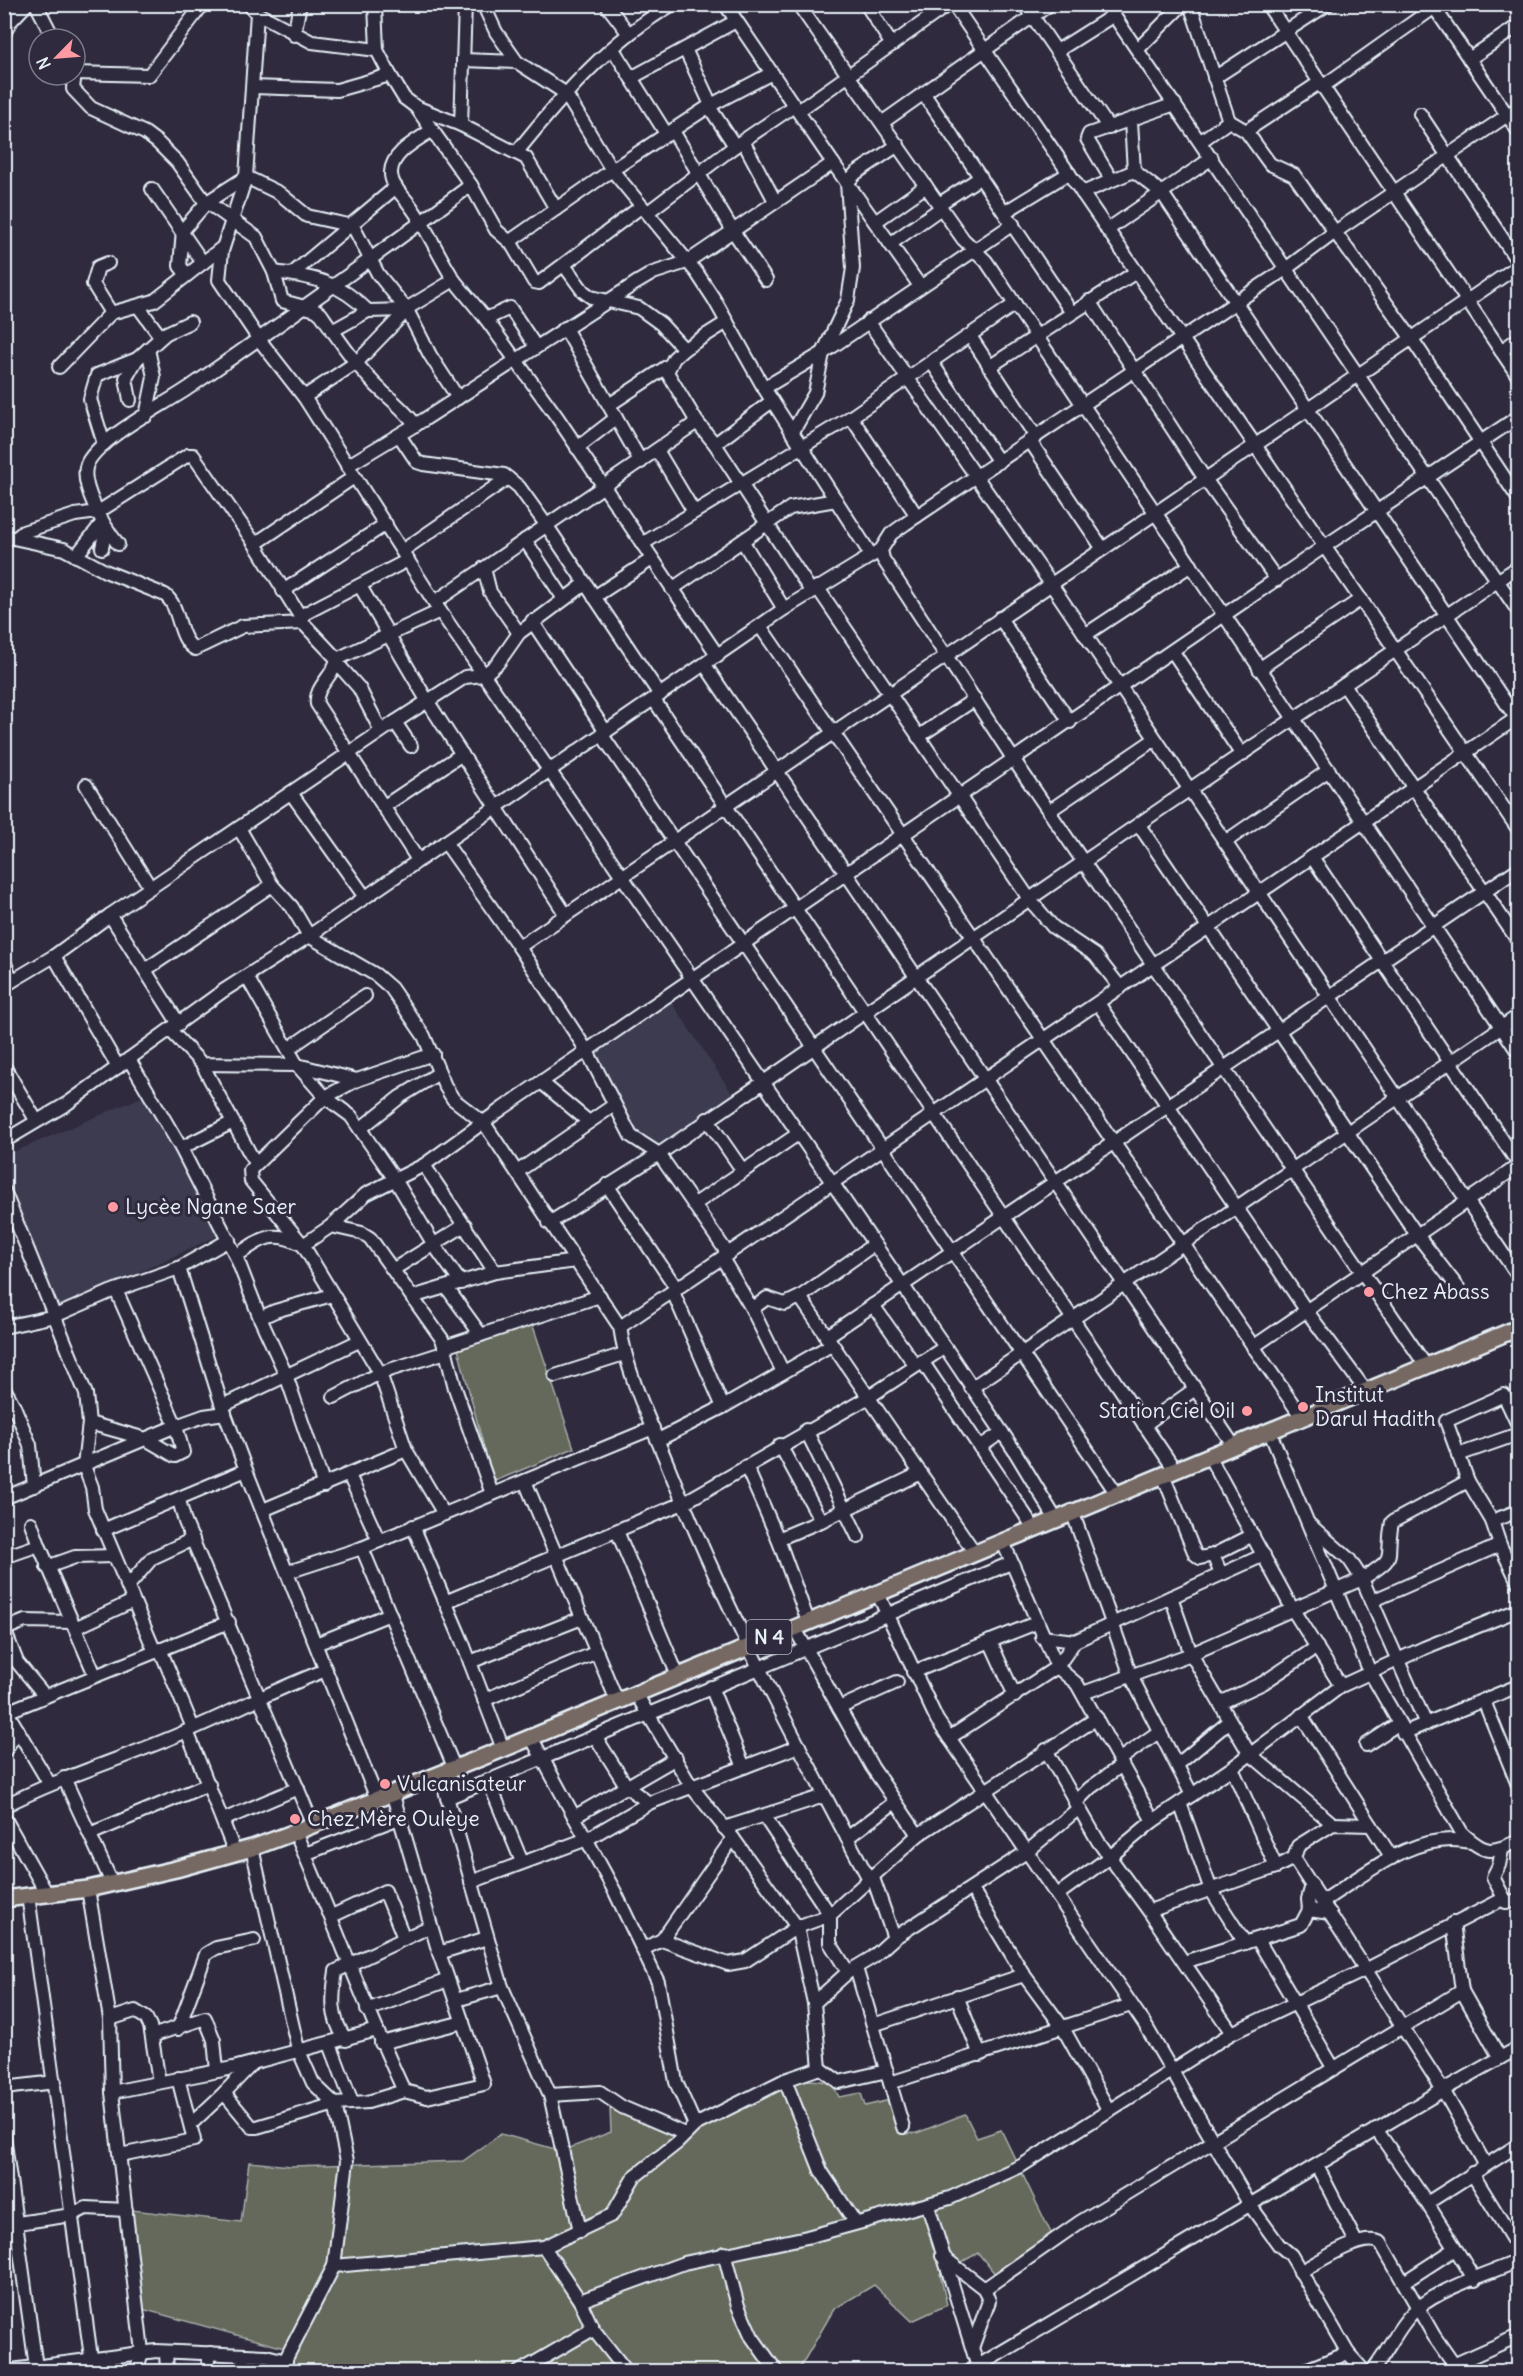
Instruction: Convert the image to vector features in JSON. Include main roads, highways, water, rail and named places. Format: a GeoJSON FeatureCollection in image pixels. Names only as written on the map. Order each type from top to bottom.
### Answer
{"type":"FeatureCollection","features":[{"type":"Feature","properties":{"kind":"main road","name":"N 4"},"geometry":{"type":"LineString","coordinates":[[4,1899],[112,1884],[236,1853],[295,1832],[503,1749],[635,1692],[1518,1328]]}},
{"type":"Feature","properties":{"kind":"place","name":"Lycèe Ngane Saer"},"geometry":{"type":"Point","coordinates":[113,1207]}},
{"type":"Feature","properties":{"kind":"place","name":"Chez Abass"},"geometry":{"type":"Point","coordinates":[1369,1292]}},
{"type":"Feature","properties":{"kind":"place","name":"Institut Darul Hadith"},"geometry":{"type":"Point","coordinates":[1303,1407]}},
{"type":"Feature","properties":{"kind":"place","name":"Station Ciel Oil"},"geometry":{"type":"Point","coordinates":[1247,1411]}},
{"type":"Feature","properties":{"kind":"place","name":"Vulcanisateur"},"geometry":{"type":"Point","coordinates":[385,1784]}},
{"type":"Feature","properties":{"kind":"place","name":"Chez Mère Oulèye"},"geometry":{"type":"Point","coordinates":[295,1819]}}]}
